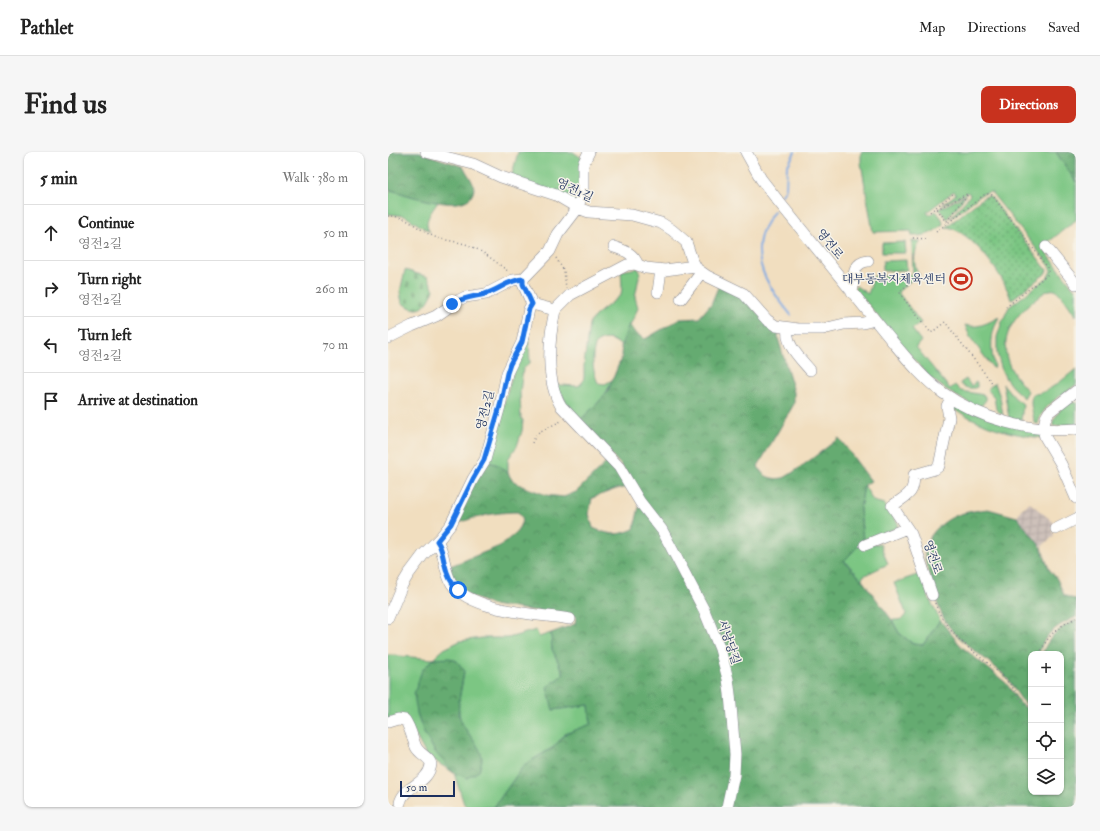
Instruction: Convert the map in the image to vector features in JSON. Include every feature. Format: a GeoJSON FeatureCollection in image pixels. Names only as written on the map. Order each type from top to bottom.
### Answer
{"type":"FeatureCollection","features":[{"type":"Feature","properties":{"kind":"street","name":"영전1길"},"geometry":{"type":"LineString","coordinates":[[426,152],[473,164],[502,177],[556,194],[578,208],[596,213],[641,216],[661,223],[686,242],[698,269]]}},
{"type":"Feature","properties":{"kind":"street"},"geometry":{"type":"LineString","coordinates":[[388,338],[406,328],[436,316],[465,297],[486,294],[506,283],[521,279],[550,252],[558,234],[578,208],[583,189],[583,164],[589,152]]}},
{"type":"Feature","properties":{"kind":"street","name":"영전로"},"geometry":{"type":"LineString","coordinates":[[746,152],[755,170],[768,188],[852,293],[911,364],[923,376],[951,398],[975,410],[1002,420],[1043,429],[1076,429]]}},
{"type":"Feature","properties":{"kind":"street"},"geometry":{"type":"LineString","coordinates":[[614,247],[631,253],[638,265]]}},
{"type":"Feature","properties":{"kind":"street"},"geometry":{"type":"LineString","coordinates":[[1046,247],[1075,281]]}},
{"type":"Feature","properties":{"kind":"street"},"geometry":{"type":"LineString","coordinates":[[852,293],[854,273],[857,267],[860,263],[868,261]]}},
{"type":"Feature","properties":{"kind":"street"},"geometry":{"type":"LineString","coordinates":[[570,415],[557,399],[551,383],[551,332],[555,310],[570,295],[627,265],[632,264],[661,270],[698,269],[744,294],[767,320],[776,326],[788,328],[823,329],[844,324],[862,323],[875,320]]}},
{"type":"Feature","properties":{"kind":"street"},"geometry":{"type":"LineString","coordinates":[[681,299],[698,269]]}},
{"type":"Feature","properties":{"kind":"street"},"geometry":{"type":"LineString","coordinates":[[658,292],[661,270]]}},
{"type":"Feature","properties":{"kind":"street"},"geometry":{"type":"LineString","coordinates":[[521,279],[532,304],[555,310]]}},
{"type":"Feature","properties":{"kind":"street","name":"영전2길"},"geometry":{"type":"LineString","coordinates":[[388,618],[402,585],[408,575],[423,555],[451,524],[484,460],[500,406],[507,373],[510,364],[522,342],[529,309],[532,304]]}},
{"type":"Feature","properties":{"kind":"street"},"geometry":{"type":"LineString","coordinates":[[788,328],[790,346],[810,370]]}},
{"type":"Feature","properties":{"kind":"street"},"geometry":{"type":"LineString","coordinates":[[1076,391],[1049,412],[1043,429],[1045,437],[1073,485],[1076,498]]}},
{"type":"Feature","properties":{"kind":"street","name":"영전로"},"geometry":{"type":"LineString","coordinates":[[932,595],[913,540],[907,528],[892,506],[911,492],[914,487],[914,475],[935,469],[938,466],[949,418],[947,406],[951,398]]}},
{"type":"Feature","properties":{"kind":"street","name":"서낭당길"},"geometry":{"type":"LineString","coordinates":[[570,415],[619,467],[640,502],[662,530],[704,610],[720,649],[728,679],[735,741],[734,775],[727,807]]}},
{"type":"Feature","properties":{"kind":"street"},"geometry":{"type":"LineString","coordinates":[[1056,529],[1076,519]]}},
{"type":"Feature","properties":{"kind":"street"},"geometry":{"type":"LineString","coordinates":[[865,545],[907,528]]}},
{"type":"Feature","properties":{"kind":"street"},"geometry":{"type":"LineString","coordinates":[[437,541],[442,550],[444,564],[450,579],[458,590],[466,595],[499,609],[570,619]]}},
{"type":"Feature","properties":{"kind":"street"},"geometry":{"type":"LineString","coordinates":[[388,722],[398,719],[405,720],[417,748],[428,758],[431,764],[431,768],[421,782],[403,794],[400,803]]}},
{"type":"Feature","properties":{"kind":"path"},"geometry":{"type":"LineString","coordinates":[[930,212],[954,194]]}},
{"type":"Feature","properties":{"kind":"path"},"geometry":{"type":"LineString","coordinates":[[936,208],[968,194],[947,222]]}},
{"type":"Feature","properties":{"kind":"path"},"geometry":{"type":"LineString","coordinates":[[936,232],[947,222],[984,195],[990,194],[1047,266],[1049,271],[1047,275],[1006,307]]}},
{"type":"Feature","properties":{"kind":"path"},"geometry":{"type":"LineString","coordinates":[[936,208],[947,222]]}},
{"type":"Feature","properties":{"kind":"path"},"geometry":{"type":"LineString","coordinates":[[388,216],[395,216],[404,219],[413,223],[423,231],[435,236],[467,245],[521,279]]}},
{"type":"Feature","properties":{"kind":"path"},"geometry":{"type":"LineString","coordinates":[[913,238],[927,239]]}},
{"type":"Feature","properties":{"kind":"path"},"geometry":{"type":"LineString","coordinates":[[550,252],[562,265],[567,298]]}},
{"type":"Feature","properties":{"kind":"path"},"geometry":{"type":"LineString","coordinates":[[921,275],[900,291],[900,294],[931,333],[946,322],[993,384]]}},
{"type":"Feature","properties":{"kind":"path"},"geometry":{"type":"LineString","coordinates":[[532,443],[539,432],[560,422],[570,415]]}},
{"type":"Feature","properties":{"kind":"path"},"geometry":{"type":"LineString","coordinates":[[932,595],[942,619],[951,632],[1008,682],[1021,701],[1028,706]]}},
{"type":"Feature","properties":{"kind":"path"},"geometry":{"type":"LineString","coordinates":[[1041,651],[1045,641],[1055,631],[1067,622],[1076,618]]}},
{"type":"Feature","properties":{"kind":"shaded area"},"geometry":{"type":"Polygon","coordinates":[[[1030,503],[1057,525],[1051,528],[1054,536],[1041,547],[1017,517],[1021,509],[1030,503]]]}},
{"type":"Feature","properties":{"kind":"green space"},"geometry":{"type":"Polygon","coordinates":[[[389,152],[419,152],[464,167],[473,183],[473,193],[468,200],[459,203],[447,203],[420,199],[388,189],[389,152]]]}},
{"type":"Feature","properties":{"kind":"green space"},"geometry":{"type":"Polygon","coordinates":[[[518,152],[573,152],[582,158],[576,202],[511,178],[518,152]]]}},
{"type":"Feature","properties":{"kind":"green space"},"geometry":{"type":"Polygon","coordinates":[[[861,152],[1056,152],[1076,182],[1076,220],[1042,247],[1076,291],[1076,316],[1061,294],[1055,290],[1052,290],[1047,291],[1040,296],[1015,320],[1009,331],[1006,343],[1006,354],[1010,366],[1017,378],[1028,391],[1024,398],[1012,387],[1002,371],[997,353],[997,337],[1009,307],[1048,277],[1051,271],[1050,266],[991,192],[982,194],[950,219],[970,195],[968,192],[942,205],[956,194],[954,191],[927,212],[929,215],[936,211],[942,219],[943,224],[929,234],[912,236],[911,231],[873,232],[861,163],[861,152]]]}},
{"type":"Feature","properties":{"kind":"green space"},"geometry":{"type":"Polygon","coordinates":[[[1056,152],[1076,152],[1076,182],[1056,152]]]}},
{"type":"Feature","properties":{"kind":"green space"},"geometry":{"type":"Polygon","coordinates":[[[391,190],[438,202],[427,220],[430,232],[405,216],[388,214],[388,196],[391,190]]]}},
{"type":"Feature","properties":{"kind":"green space"},"geometry":{"type":"Polygon","coordinates":[[[966,195],[947,219],[939,209],[966,195]]]}},
{"type":"Feature","properties":{"kind":"green space"},"geometry":{"type":"Polygon","coordinates":[[[990,196],[1047,270],[1045,274],[1011,300],[1002,280],[986,256],[966,236],[946,227],[984,197],[990,196]]]}},
{"type":"Feature","properties":{"kind":"green space"},"geometry":{"type":"Polygon","coordinates":[[[912,241],[921,241],[915,253],[915,266],[918,274],[898,292],[921,323],[912,329],[921,341],[916,347],[950,389],[955,385],[961,391],[984,395],[986,400],[981,406],[977,407],[951,393],[929,377],[854,288],[856,286],[868,294],[874,276],[913,275],[912,241]]]}},
{"type":"Feature","properties":{"kind":"green space"},"geometry":{"type":"Polygon","coordinates":[[[905,242],[906,253],[882,253],[882,243],[905,242]]]}},
{"type":"Feature","properties":{"kind":"green space"},"geometry":{"type":"Polygon","coordinates":[[[906,260],[907,270],[883,271],[883,261],[906,260]]]}},
{"type":"Feature","properties":{"kind":"green space"},"geometry":{"type":"Polygon","coordinates":[[[638,268],[640,272],[635,297],[638,308],[621,346],[615,341],[606,339],[596,343],[594,348],[594,373],[598,383],[605,384],[612,380],[606,392],[594,408],[579,421],[562,404],[555,383],[560,385],[578,386],[582,383],[584,377],[589,324],[595,316],[621,295],[621,271],[638,268]]]}},
{"type":"Feature","properties":{"kind":"green space"},"geometry":{"type":"Polygon","coordinates":[[[405,270],[428,277],[434,290],[422,308],[413,309],[402,303],[400,292],[405,270]]]}},
{"type":"Feature","properties":{"kind":"green space"},"geometry":{"type":"Polygon","coordinates":[[[719,285],[744,297],[765,321],[779,329],[778,338],[794,392],[794,404],[758,466],[760,470],[768,477],[775,479],[783,478],[839,438],[871,481],[864,485],[860,510],[863,540],[844,561],[862,580],[892,620],[899,633],[913,644],[923,645],[940,620],[961,646],[1006,683],[1020,703],[1028,708],[1028,795],[1064,795],[1064,651],[1044,651],[1051,637],[1055,633],[1064,626],[1076,620],[1076,807],[494,807],[524,765],[554,747],[565,734],[591,724],[589,705],[553,710],[547,687],[564,674],[552,649],[551,633],[575,624],[576,616],[491,605],[470,596],[460,589],[452,579],[448,567],[500,546],[517,532],[523,519],[518,512],[491,514],[458,523],[456,523],[455,520],[487,461],[498,465],[508,473],[512,480],[522,486],[546,495],[564,497],[576,492],[609,460],[629,487],[616,489],[592,498],[589,514],[593,528],[614,534],[623,533],[634,529],[639,507],[644,504],[635,486],[621,465],[579,421],[608,391],[622,356],[621,346],[629,324],[635,333],[645,339],[680,319],[699,318],[711,304],[719,285]]]}},
{"type":"Feature","properties":{"kind":"green space"},"geometry":{"type":"Polygon","coordinates":[[[999,317],[992,335],[992,354],[995,367],[993,368],[970,337],[965,325],[978,326],[999,317]]]}},
{"type":"Feature","properties":{"kind":"green space"},"geometry":{"type":"Polygon","coordinates":[[[528,322],[530,363],[523,369],[520,392],[521,418],[523,420],[522,431],[517,446],[508,459],[508,473],[498,465],[487,461],[528,322]]]}},
{"type":"Feature","properties":{"kind":"green space"},"geometry":{"type":"Polygon","coordinates":[[[1076,369],[1076,385],[1048,406],[1040,417],[1038,424],[1034,423],[1031,405],[1033,394],[1038,394],[1050,389],[1076,369]]]}},
{"type":"Feature","properties":{"kind":"green space"},"geometry":{"type":"Polygon","coordinates":[[[966,379],[971,386],[976,382],[977,387],[970,388],[963,386],[960,383],[966,379]]]}},
{"type":"Feature","properties":{"kind":"green space"},"geometry":{"type":"Polygon","coordinates":[[[995,383],[1000,397],[1003,416],[996,409],[994,397],[987,389],[995,383]]]}},
{"type":"Feature","properties":{"kind":"green space"},"geometry":{"type":"Polygon","coordinates":[[[1003,384],[1015,398],[1023,404],[1021,421],[1009,418],[1003,384]]]}},
{"type":"Feature","properties":{"kind":"green space"},"geometry":{"type":"Polygon","coordinates":[[[1071,402],[1076,403],[1076,424],[1053,426],[1053,421],[1062,407],[1071,402]]]}},
{"type":"Feature","properties":{"kind":"green space"},"geometry":{"type":"Polygon","coordinates":[[[954,405],[1042,433],[1043,438],[1008,432],[987,425],[955,410],[953,411],[952,407],[954,405]]]}},
{"type":"Feature","properties":{"kind":"green space"},"geometry":{"type":"Polygon","coordinates":[[[864,485],[873,501],[884,504],[898,523],[897,528],[863,540],[860,510],[864,485]]]}},
{"type":"Feature","properties":{"kind":"green space"},"geometry":{"type":"Polygon","coordinates":[[[988,509],[1017,517],[1041,547],[1049,569],[1057,579],[1064,595],[1076,599],[1076,617],[1063,623],[1052,631],[1044,641],[1040,651],[1028,651],[1028,703],[1023,701],[1005,676],[956,635],[944,618],[935,596],[926,563],[925,551],[927,544],[934,532],[945,522],[958,515],[988,509]]]}},
{"type":"Feature","properties":{"kind":"green space"},"geometry":{"type":"Polygon","coordinates":[[[860,544],[880,544],[888,564],[863,576],[862,580],[844,560],[860,544]]]}},
{"type":"Feature","properties":{"kind":"green space"},"geometry":{"type":"Polygon","coordinates":[[[920,574],[929,598],[940,620],[923,645],[913,644],[899,633],[892,620],[901,619],[906,613],[894,583],[920,574]]]}},
{"type":"Feature","properties":{"kind":"green space"},"geometry":{"type":"Polygon","coordinates":[[[536,630],[539,637],[551,633],[552,649],[564,674],[553,710],[589,705],[591,725],[565,734],[554,747],[524,765],[494,807],[467,807],[464,804],[454,773],[426,755],[408,721],[388,719],[388,655],[433,659],[444,649],[460,641],[482,638],[508,638],[536,630]],[[464,670],[417,713],[424,733],[436,753],[478,747],[461,723],[460,718],[459,703],[464,670]]]}},
{"type":"Feature","properties":{"kind":"green space"},"geometry":{"type":"Polygon","coordinates":[[[450,658],[457,661],[464,670],[459,703],[459,714],[463,726],[479,748],[482,758],[479,771],[467,778],[454,773],[436,753],[424,733],[417,713],[414,694],[422,670],[433,659],[450,658]]]}},
{"type":"Feature","properties":{"kind":"waterway"},"geometry":{"type":"LineString","coordinates":[[782,195],[786,188],[787,167],[795,152]]}},
{"type":"Feature","properties":{"kind":"waterway"},"geometry":{"type":"LineString","coordinates":[[774,211],[766,223],[761,235],[759,257],[771,288],[791,315]]}},
{"type":"Feature","properties":{"kind":"place","name":"대부동복지체육센터"},"geometry":{"type":"Point","coordinates":[961,279]}},
{"type":"Feature","properties":{"kind":"route"},"geometry":{"type":"LineString","coordinates":[[452,304],[465,297],[486,294],[512,280],[523,279],[523,284],[532,304],[529,309],[524,337],[507,373],[500,406],[482,466],[473,479],[451,524],[437,541],[442,550],[444,564],[450,579],[458,590]]}}]}
